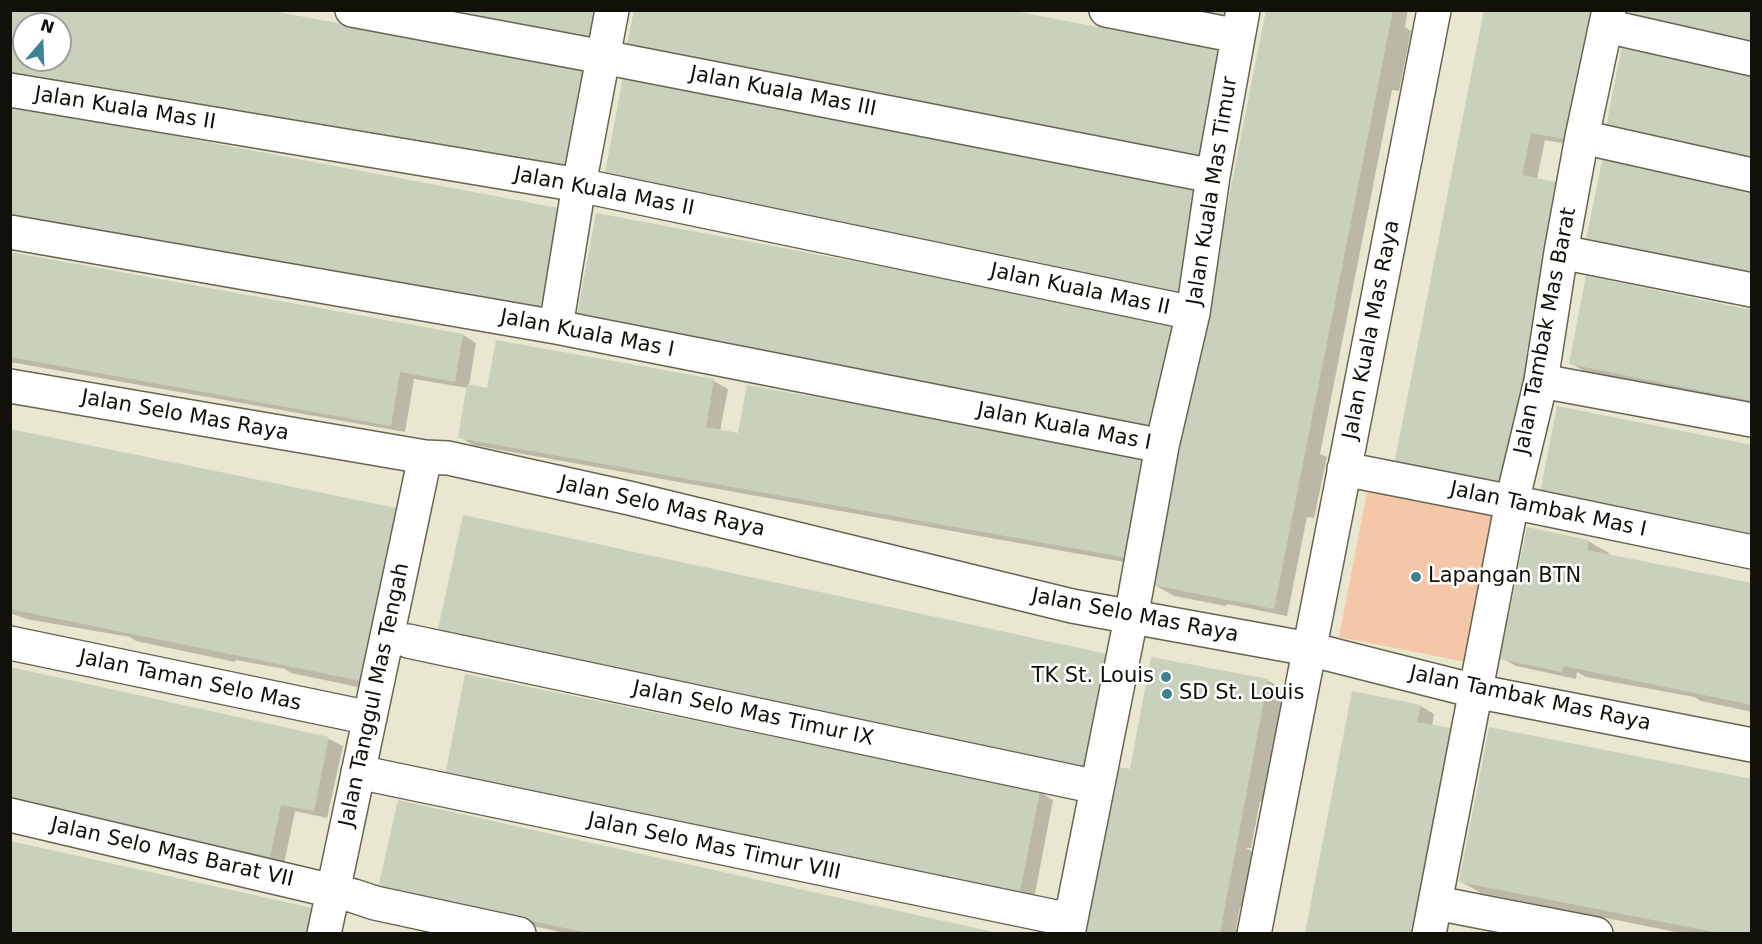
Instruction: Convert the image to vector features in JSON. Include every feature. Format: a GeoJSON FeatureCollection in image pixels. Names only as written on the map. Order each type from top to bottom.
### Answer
{"type":"FeatureCollection","features":[{"type":"Feature","properties":{"kind":"street","name":"Jalan Kuala Mas III"},"geometry":{"type":"LineString","coordinates":[[352,10],[1213,176]]}},
{"type":"Feature","properties":{"kind":"street"},"geometry":{"type":"LineString","coordinates":[[556,327],[579,185],[612,10]]}},
{"type":"Feature","properties":{"kind":"street"},"geometry":{"type":"LineString","coordinates":[[1106,10],[1241,23]]}},
{"type":"Feature","properties":{"kind":"street","name":"Jalan Kuala Mas Raya"},"geometry":{"type":"LineString","coordinates":[[1254,933],[1434,10]]}},
{"type":"Feature","properties":{"kind":"street"},"geometry":{"type":"LineString","coordinates":[[1607,18],[1752,59]]}},
{"type":"Feature","properties":{"kind":"street","name":"Jalan Tambak Mas Barat"},"geometry":{"type":"LineString","coordinates":[[1433,918],[1512,502],[1541,381],[1561,252],[1607,18]]}},
{"type":"Feature","properties":{"kind":"street","name":"Jalan Kuala Mas Timur"},"geometry":{"type":"LineString","coordinates":[[1069,927],[1131,618],[1162,446],[1193,313],[1213,176],[1241,23]]}},
{"type":"Feature","properties":{"kind":"street","name":"Jalan Kuala Mas II"},"geometry":{"type":"LineString","coordinates":[[10,90],[579,185],[1193,313]]}},
{"type":"Feature","properties":{"kind":"street"},"geometry":{"type":"LineString","coordinates":[[1582,137],[1752,175]]}},
{"type":"Feature","properties":{"kind":"street","name":"Jalan Kuala Mas I"},"geometry":{"type":"LineString","coordinates":[[10,232],[556,327],[1162,446]]}},
{"type":"Feature","properties":{"kind":"street"},"geometry":{"type":"LineString","coordinates":[[1561,252],[1752,290]]}},
{"type":"Feature","properties":{"kind":"street"},"geometry":{"type":"LineString","coordinates":[[1541,381],[1752,420]]}},
{"type":"Feature","properties":{"kind":"street","name":"Jalan Selo Mas Raya"},"geometry":{"type":"LineString","coordinates":[[10,386],[436,458],[628,498],[1072,606],[1309,649]]}},
{"type":"Feature","properties":{"kind":"street","name":"Jalan Tanggul Mas Tengah"},"geometry":{"type":"LineString","coordinates":[[346,933],[344,894],[369,775],[408,641],[436,458]]}},
{"type":"Feature","properties":{"kind":"street","name":"Jalan Tanggul Mas Tengah"},"geometry":{"type":"LineString","coordinates":[[369,775],[370,718],[436,458]]}},
{"type":"Feature","properties":{"kind":"street","name":"Jalan Tambak Mas I"},"geometry":{"type":"LineString","coordinates":[[1344,469],[1752,552]]}},
{"type":"Feature","properties":{"kind":"street","name":"Jalan Selo Mas Timur IX"},"geometry":{"type":"LineString","coordinates":[[408,641],[1097,788]]}},
{"type":"Feature","properties":{"kind":"street","name":"Jalan Taman Selo Mas"},"geometry":{"type":"LineString","coordinates":[[10,643],[370,718]]}},
{"type":"Feature","properties":{"kind":"street","name":"Jalan Tambak Mas Raya"},"geometry":{"type":"LineString","coordinates":[[1309,649],[1475,691],[1752,745]]}},
{"type":"Feature","properties":{"kind":"street","name":"Jalan Selo Mas Timur VIII"},"geometry":{"type":"LineString","coordinates":[[369,775],[1069,927]]}},
{"type":"Feature","properties":{"kind":"street","name":"Jalan Selo Mas Barat VII"},"geometry":{"type":"LineString","coordinates":[[10,815],[375,903],[519,933]]}},
{"type":"Feature","properties":{"kind":"street","name":"Jalan Tanggul Mas Tengah"},"geometry":{"type":"LineString","coordinates":[[324,933],[344,894]]}},
{"type":"Feature","properties":{"kind":"street"},"geometry":{"type":"LineString","coordinates":[[1433,918],[1596,933]]}},
{"type":"Feature","properties":{"kind":"shaded area","name":"Lapangan BTN"},"geometry":{"type":"Polygon","coordinates":[[[1367,492],[1493,516],[1466,662],[1339,637],[1367,492]]]}},
{"type":"Feature","properties":{"kind":"building"},"geometry":{"type":"Polygon","coordinates":[[[10,10],[267,10],[586,69],[566,176],[10,75],[10,10]]]}},
{"type":"Feature","properties":{"kind":"building"},"geometry":{"type":"Polygon","coordinates":[[[425,10],[596,10],[591,40],[425,10]]]}},
{"type":"Feature","properties":{"kind":"building"},"geometry":{"type":"Polygon","coordinates":[[[634,10],[1009,10],[1223,51],[1203,158],[626,49],[634,10]]]}},
{"type":"Feature","properties":{"kind":"building"},"geometry":{"type":"Polygon","coordinates":[[[1159,10],[1230,10],[1228,24],[1159,10]]]}},
{"type":"Feature","properties":{"kind":"building"},"geometry":{"type":"Polygon","coordinates":[[[1266,10],[1393,10],[1274,609],[1152,585],[1266,10]]]}},
{"type":"Feature","properties":{"kind":"building"},"geometry":{"type":"Polygon","coordinates":[[[1484,10],[1595,10],[1570,140],[1531,133],[1522,175],[1561,183],[1500,491],[1392,475],[1484,10]]]}},
{"type":"Feature","properties":{"kind":"building"},"geometry":{"type":"Polygon","coordinates":[[[1627,10],[1752,10],[1752,45],[1625,19],[1627,10]]]}},
{"type":"Feature","properties":{"kind":"building"},"geometry":{"type":"Polygon","coordinates":[[[1622,45],[1752,71],[1752,162],[1605,132],[1622,45]]]}},
{"type":"Feature","properties":{"kind":"building"},"geometry":{"type":"Polygon","coordinates":[[[623,77],[1200,186],[1180,293],[603,184],[623,77]]]}},
{"type":"Feature","properties":{"kind":"building"},"geometry":{"type":"Polygon","coordinates":[[[10,105],[564,209],[544,316],[10,216],[10,105]]]}},
{"type":"Feature","properties":{"kind":"building"},"geometry":{"type":"Polygon","coordinates":[[[1603,157],[1752,187],[1752,278],[1585,244],[1603,157]]]}},
{"type":"Feature","properties":{"kind":"building"},"geometry":{"type":"Polygon","coordinates":[[[596,213],[1172,321],[1152,428],[576,320],[596,213]]]}},
{"type":"Feature","properties":{"kind":"building"},"geometry":{"type":"Polygon","coordinates":[[[10,252],[463,334],[455,382],[400,372],[391,426],[10,357],[10,252]]]}},
{"type":"Feature","properties":{"kind":"building"},"geometry":{"type":"Polygon","coordinates":[[[1586,276],[1752,310],[1752,401],[1569,364],[1586,276]]]}},
{"type":"Feature","properties":{"kind":"building"},"geometry":{"type":"Polygon","coordinates":[[[496,340],[714,379],[706,427],[738,433],[747,385],[1146,456],[1128,558],[458,438],[467,384],[487,388],[496,340]]]}},
{"type":"Feature","properties":{"kind":"building"},"geometry":{"type":"Polygon","coordinates":[[[1557,406],[1752,445],[1752,536],[1540,493],[1557,406]]]}},
{"type":"Feature","properties":{"kind":"building"},"geometry":{"type":"Polygon","coordinates":[[[10,429],[401,509],[366,682],[10,609],[10,429]]]}},
{"type":"Feature","properties":{"kind":"building"},"geometry":{"type":"Polygon","coordinates":[[[463,515],[1112,655],[1085,778],[512,653],[514,645],[438,629],[463,515]]]}},
{"type":"Feature","properties":{"kind":"building"},"geometry":{"type":"Polygon","coordinates":[[[1527,527],[1589,540],[1587,550],[1752,583],[1752,705],[1564,666],[1562,672],[1500,659],[1527,527]]]}},
{"type":"Feature","properties":{"kind":"building"},"geometry":{"type":"Polygon","coordinates":[[[1151,657],[1268,679],[1220,933],[1086,933],[1118,767],[1130,769],[1151,657]]]}},
{"type":"Feature","properties":{"kind":"building"},"geometry":{"type":"Polygon","coordinates":[[[10,667],[329,737],[314,811],[281,805],[270,857],[10,800],[10,667]]]}},
{"type":"Feature","properties":{"kind":"building"},"geometry":{"type":"Polygon","coordinates":[[[465,674],[1040,791],[1019,897],[444,781],[465,674]]]}},
{"type":"Feature","properties":{"kind":"building"},"geometry":{"type":"Polygon","coordinates":[[[1352,691],[1421,705],[1417,722],[1457,729],[1417,933],[1305,933],[1352,691]]]}},
{"type":"Feature","properties":{"kind":"building"},"geometry":{"type":"Polygon","coordinates":[[[1489,727],[1752,779],[1752,933],[1719,933],[1459,882],[1489,727]]]}},
{"type":"Feature","properties":{"kind":"building"},"geometry":{"type":"Polygon","coordinates":[[[398,800],[998,933],[588,933],[378,888],[398,800]]]}},
{"type":"Feature","properties":{"kind":"building"},"geometry":{"type":"Polygon","coordinates":[[[10,841],[322,910],[316,933],[10,933],[10,841]]]}},
{"type":"Feature","properties":{"kind":"place","name":"Lapangan BTN"},"geometry":{"type":"Point","coordinates":[1416,577]}},
{"type":"Feature","properties":{"kind":"place","name":"TK St. Louis"},"geometry":{"type":"Point","coordinates":[1166,677]}},
{"type":"Feature","properties":{"kind":"place","name":"SD St. Louis"},"geometry":{"type":"Point","coordinates":[1167,694]}}]}
